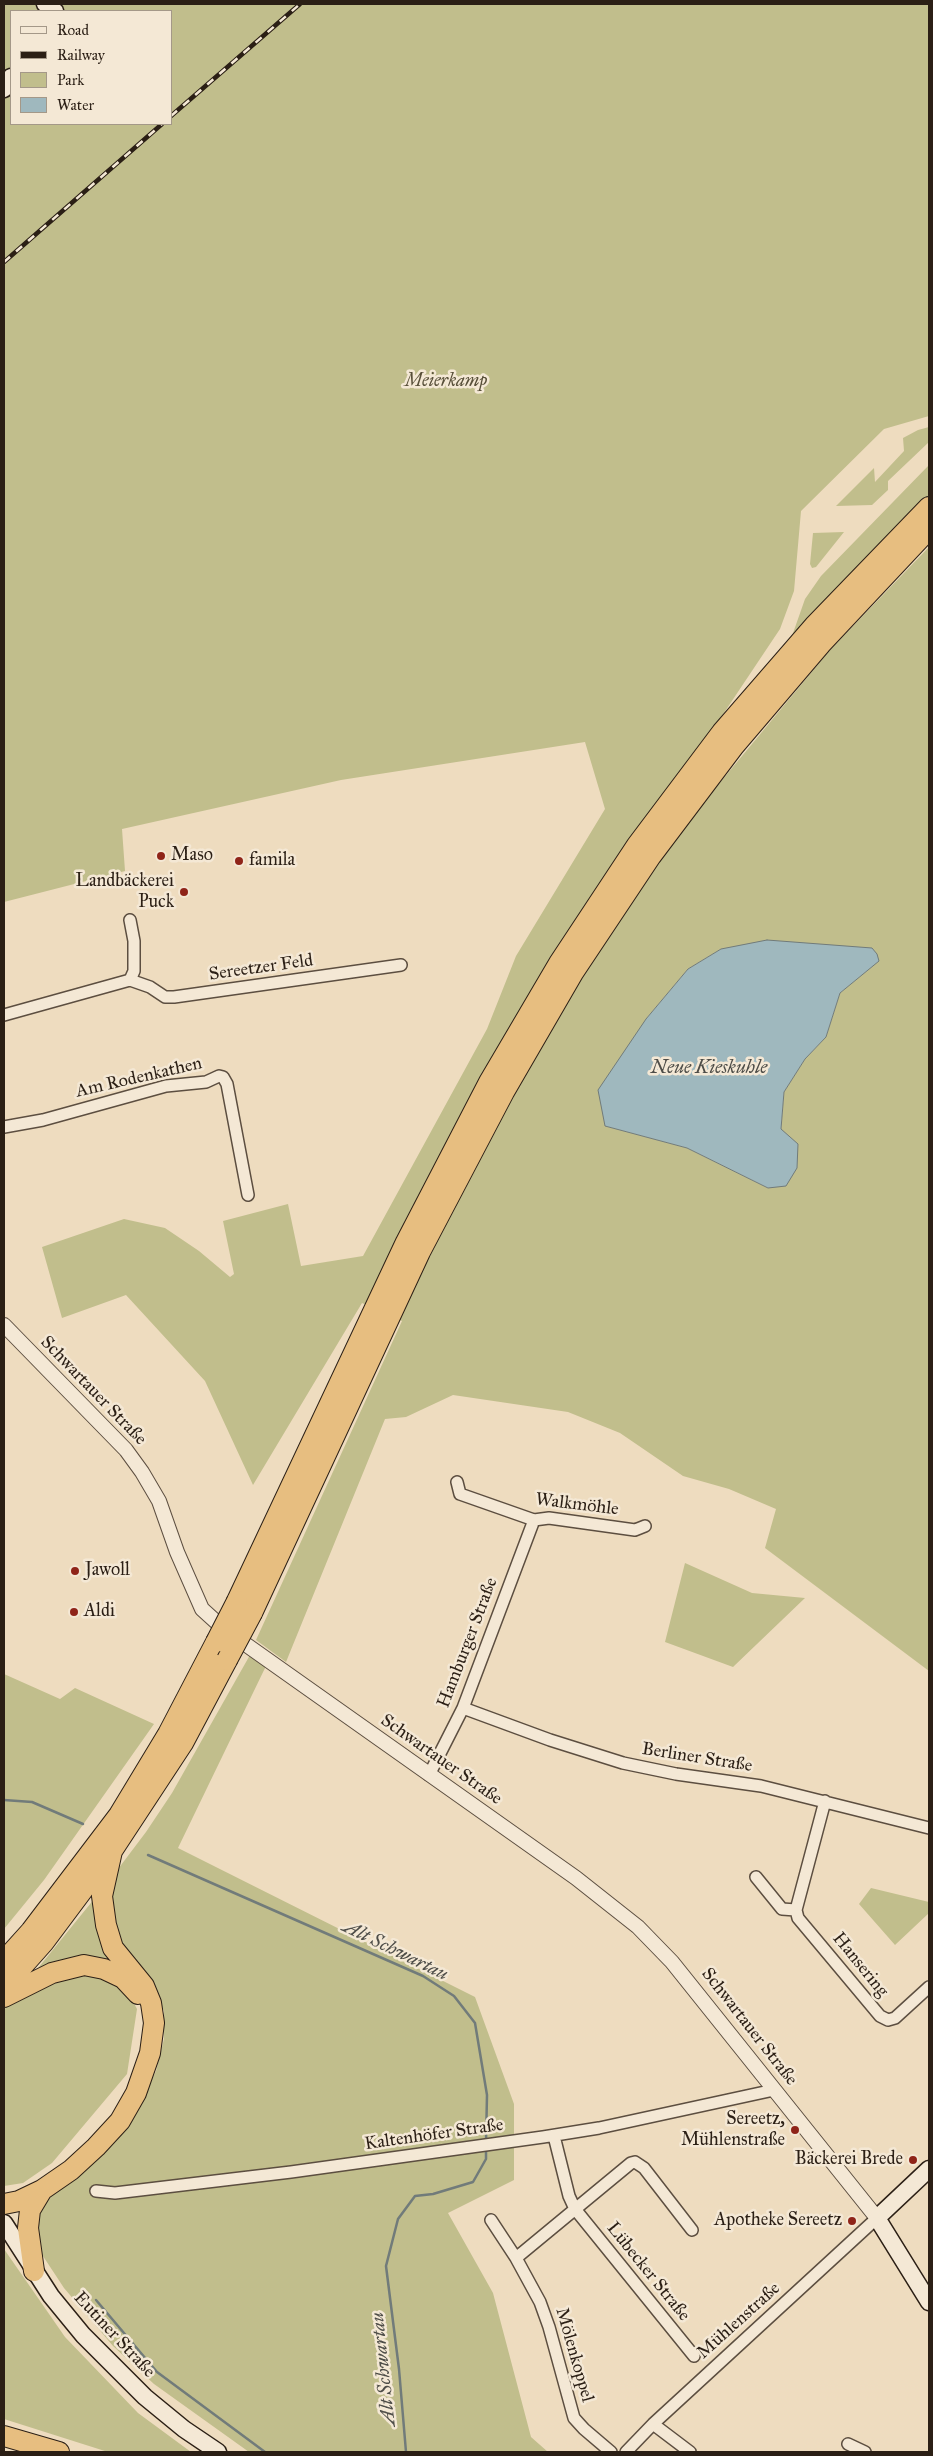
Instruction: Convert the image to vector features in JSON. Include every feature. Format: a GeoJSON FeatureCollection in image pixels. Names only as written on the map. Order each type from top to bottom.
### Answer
{"type":"FeatureCollection","features":[{"type":"Feature","properties":{"kind":"highway"},"geometry":{"type":"LineString","coordinates":[[4,1988],[44,1942],[112,1851],[183,1743],[227,1660],[245,1607],[420,1252],[504,1092],[554,987],[637,845],[722,732],[814,626],[929,507]]}},
{"type":"Feature","properties":{"kind":"highway"},"geometry":{"type":"LineString","coordinates":[[566,968],[734,746],[820,644],[929,529]]}},
{"type":"Feature","properties":{"kind":"highway"},"geometry":{"type":"LineString","coordinates":[[4,1961],[31,1931],[119,1815],[168,1734],[216,1642],[245,1607]]}},
{"type":"Feature","properties":{"kind":"highway"},"geometry":{"type":"LineString","coordinates":[[4,2204],[19,2201],[42,2190],[77,2164],[120,2121],[136,2093],[150,2053],[154,2023],[151,2003],[144,1986],[113,1948],[106,1925],[102,1896],[112,1851]]}},
{"type":"Feature","properties":{"kind":"highway"},"geometry":{"type":"LineString","coordinates":[[4,1997],[52,1973],[84,1965],[104,1969],[124,1978],[136,1990],[144,2005],[146,2022],[142,2051],[129,2091],[113,2117],[68,2164],[30,2186],[4,2192]]}},
{"type":"Feature","properties":{"kind":"highway"},"geometry":{"type":"LineString","coordinates":[[34,2271],[28,2228],[30,2210],[42,2190]]}},
{"type":"Feature","properties":{"kind":"highway"},"geometry":{"type":"LineString","coordinates":[[4,2436],[59,2452]]}},
{"type":"Feature","properties":{"kind":"main road"},"geometry":{"type":"LineString","coordinates":[[929,2169],[877,2218],[929,2302]]}},
{"type":"Feature","properties":{"kind":"main road","name":"Eutiner Straße"},"geometry":{"type":"LineString","coordinates":[[4,2223],[56,2303],[116,2369],[165,2413],[218,2452]]}},
{"type":"Feature","properties":{"kind":"street"},"geometry":{"type":"LineString","coordinates":[[4,1015],[130,980],[134,971],[134,941],[130,920]]}},
{"type":"Feature","properties":{"kind":"street","name":"Sereetzer Feld"},"geometry":{"type":"LineString","coordinates":[[130,980],[150,987],[165,996],[174,997],[402,965]]}},
{"type":"Feature","properties":{"kind":"street","name":"Am Rodenkathen"},"geometry":{"type":"LineString","coordinates":[[4,1127],[43,1120],[166,1086],[206,1082],[219,1076],[223,1077],[227,1084],[248,1195]]}},
{"type":"Feature","properties":{"kind":"street","name":"Schwartauer Straße"},"geometry":{"type":"LineString","coordinates":[[4,1325],[120,1444],[142,1472],[159,1501],[177,1552],[202,1609],[224,1630],[576,1878],[638,1927],[672,1962],[877,2218]]}},
{"type":"Feature","properties":{"kind":"street","name":"Walkmöhle"},"geometry":{"type":"LineString","coordinates":[[456,1482],[460,1494],[534,1520],[549,1518],[635,1530],[645,1526]]}},
{"type":"Feature","properties":{"kind":"street","name":"Hamburger Straße"},"geometry":{"type":"LineString","coordinates":[[429,1775],[463,1708],[534,1520]]}},
{"type":"Feature","properties":{"kind":"street","name":"Berliner Straße"},"geometry":{"type":"LineString","coordinates":[[463,1708],[550,1740],[623,1763],[676,1774],[761,1786],[929,1828]]}},
{"type":"Feature","properties":{"kind":"street"},"geometry":{"type":"LineString","coordinates":[[756,1877],[782,1909],[796,1910],[825,1801]]}},
{"type":"Feature","properties":{"kind":"street","name":"Hansering"},"geometry":{"type":"LineString","coordinates":[[796,1910],[798,1918],[880,2016],[888,2020],[895,2018],[929,1987]]}},
{"type":"Feature","properties":{"kind":"street","name":"Kaltenhöfer Straße"},"geometry":{"type":"LineString","coordinates":[[96,2191],[115,2193],[291,2172],[554,2136],[774,2090]]}},
{"type":"Feature","properties":{"kind":"street","name":"Lübecker Straße"},"geometry":{"type":"LineString","coordinates":[[554,2136],[569,2196],[575,2209],[694,2356]]}},
{"type":"Feature","properties":{"kind":"street"},"geometry":{"type":"LineString","coordinates":[[516,2258],[635,2162],[644,2168],[692,2230]]}},
{"type":"Feature","properties":{"kind":"street","name":"Mühlenstraße"},"geometry":{"type":"LineString","coordinates":[[626,2452],[653,2424],[877,2218]]}},
{"type":"Feature","properties":{"kind":"street","name":"Mölenkoppel"},"geometry":{"type":"LineString","coordinates":[[491,2220],[516,2258],[540,2302],[549,2327],[574,2418],[611,2452]]}},
{"type":"Feature","properties":{"kind":"street"},"geometry":{"type":"LineString","coordinates":[[653,2424],[690,2452]]}},
{"type":"Feature","properties":{"kind":"street"},"geometry":{"type":"LineString","coordinates":[[848,2444],[865,2452]]}},
{"type":"Feature","properties":{"kind":"green space","name":"Meierkamp"},"geometry":{"type":"Polygon","coordinates":[[[4,4],[929,4],[929,416],[884,429],[801,511],[794,591],[780,629],[482,1075],[428,1177],[464,1191],[513,1096],[581,977],[654,862],[830,650],[929,547],[929,1671],[765,1548],[776,1509],[729,1489],[683,1476],[620,1433],[568,1412],[453,1395],[406,1417],[385,1419],[286,1662],[256,1640],[402,1321],[362,1303],[253,1485],[205,1381],[126,1295],[62,1318],[42,1247],[124,1219],[165,1228],[199,1251],[230,1277],[234,1274],[223,1221],[288,1204],[301,1266],[363,1256],[487,1029],[516,956],[605,809],[585,742],[341,780],[122,829],[125,871],[4,902],[4,4]],[[721,949],[688,969],[646,1019],[606,1126],[687,1148],[768,1188],[781,1129],[784,1092],[805,1059],[826,1037],[840,993],[878,961],[721,949]]]}},
{"type":"Feature","properties":{"kind":"green space"},"geometry":{"type":"Polygon","coordinates":[[[929,427],[929,442],[888,481],[888,490],[872,505],[836,506],[874,468],[875,482],[904,451],[903,438],[918,430],[929,427]]]}},
{"type":"Feature","properties":{"kind":"green space"},"geometry":{"type":"Polygon","coordinates":[[[929,465],[929,499],[792,636],[805,599],[821,576],[929,465]]]}},
{"type":"Feature","properties":{"kind":"green space"},"geometry":{"type":"Polygon","coordinates":[[[844,532],[816,567],[812,568],[810,564],[813,533],[844,532]]]}},
{"type":"Feature","properties":{"kind":"green space"},"geometry":{"type":"Polygon","coordinates":[[[685,1563],[752,1593],[805,1598],[733,1667],[665,1642],[685,1563]]]}},
{"type":"Feature","properties":{"kind":"green space"},"geometry":{"type":"Polygon","coordinates":[[[250,1655],[266,1666],[178,1848],[475,1997],[514,2104],[514,2180],[448,2213],[493,2293],[531,2437],[548,2452],[249,2452],[154,2384],[113,2346],[64,2288],[39,2250],[31,2231],[41,2198],[130,2122],[156,2071],[164,2039],[164,2011],[150,1982],[128,1992],[137,2009],[127,2074],[52,2163],[23,2183],[4,2186],[4,2010],[146,1832],[172,1793],[250,1655]]]}},
{"type":"Feature","properties":{"kind":"green space"},"geometry":{"type":"Polygon","coordinates":[[[4,1674],[60,1699],[75,1688],[154,1724],[44,1880],[4,1929],[4,1674]]]}},
{"type":"Feature","properties":{"kind":"green space"},"geometry":{"type":"Polygon","coordinates":[[[871,1888],[929,1902],[929,1913],[895,1945],[859,1904],[871,1888]]]}},
{"type":"Feature","properties":{"kind":"green space"},"geometry":{"type":"Polygon","coordinates":[[[4,2249],[65,2337],[138,2413],[191,2452],[108,2452],[4,2419],[4,2249]]]}},
{"type":"Feature","properties":{"kind":"water","name":"Neue Kieskuhle"},"geometry":{"type":"Polygon","coordinates":[[[767,940],[872,948],[877,954],[879,961],[840,993],[826,1037],[805,1059],[784,1092],[781,1129],[798,1144],[797,1168],[786,1186],[768,1188],[687,1148],[605,1126],[598,1090],[646,1019],[688,969],[721,949],[767,940]]]}},
{"type":"Feature","properties":{"kind":"waterway","name":"Alt Schwartau"},"geometry":{"type":"LineString","coordinates":[[4,1800],[32,1802],[83,1824]]}},
{"type":"Feature","properties":{"kind":"waterway","name":"Alt Schwartau"},"geometry":{"type":"LineString","coordinates":[[148,1855],[423,1976],[454,1996],[475,2023],[487,2095],[486,2141]]}},
{"type":"Feature","properties":{"kind":"waterway","name":"Alt Schwartau"},"geometry":{"type":"LineString","coordinates":[[406,2452],[399,2369],[386,2266],[398,2219],[415,2196],[433,2194],[473,2182],[486,2159],[486,2149]]}},
{"type":"Feature","properties":{"kind":"waterway"},"geometry":{"type":"LineString","coordinates":[[96,2300],[157,2372],[265,2452]]}},
{"type":"Feature","properties":{"kind":"railway"},"geometry":{"type":"LineString","coordinates":[[172,115],[300,4]]}},
{"type":"Feature","properties":{"kind":"railway"},"geometry":{"type":"LineString","coordinates":[[4,262],[161,125]]}},
{"type":"Feature","properties":{"kind":"place","name":"Maso"},"geometry":{"type":"Point","coordinates":[161,856]}},
{"type":"Feature","properties":{"kind":"place","name":"famila"},"geometry":{"type":"Point","coordinates":[239,861]}},
{"type":"Feature","properties":{"kind":"place","name":"Landbäckerei Puck"},"geometry":{"type":"Point","coordinates":[184,892]}},
{"type":"Feature","properties":{"kind":"place","name":"Jawoll"},"geometry":{"type":"Point","coordinates":[75,1571]}},
{"type":"Feature","properties":{"kind":"place","name":"Aldi"},"geometry":{"type":"Point","coordinates":[74,1612]}},
{"type":"Feature","properties":{"kind":"place","name":"Sereetz, Mühlenstraße"},"geometry":{"type":"Point","coordinates":[795,2130]}},
{"type":"Feature","properties":{"kind":"place","name":"Bäckerei Brede"},"geometry":{"type":"Point","coordinates":[913,2160]}},
{"type":"Feature","properties":{"kind":"place","name":"Apotheke Sereetz"},"geometry":{"type":"Point","coordinates":[852,2221]}}]}
